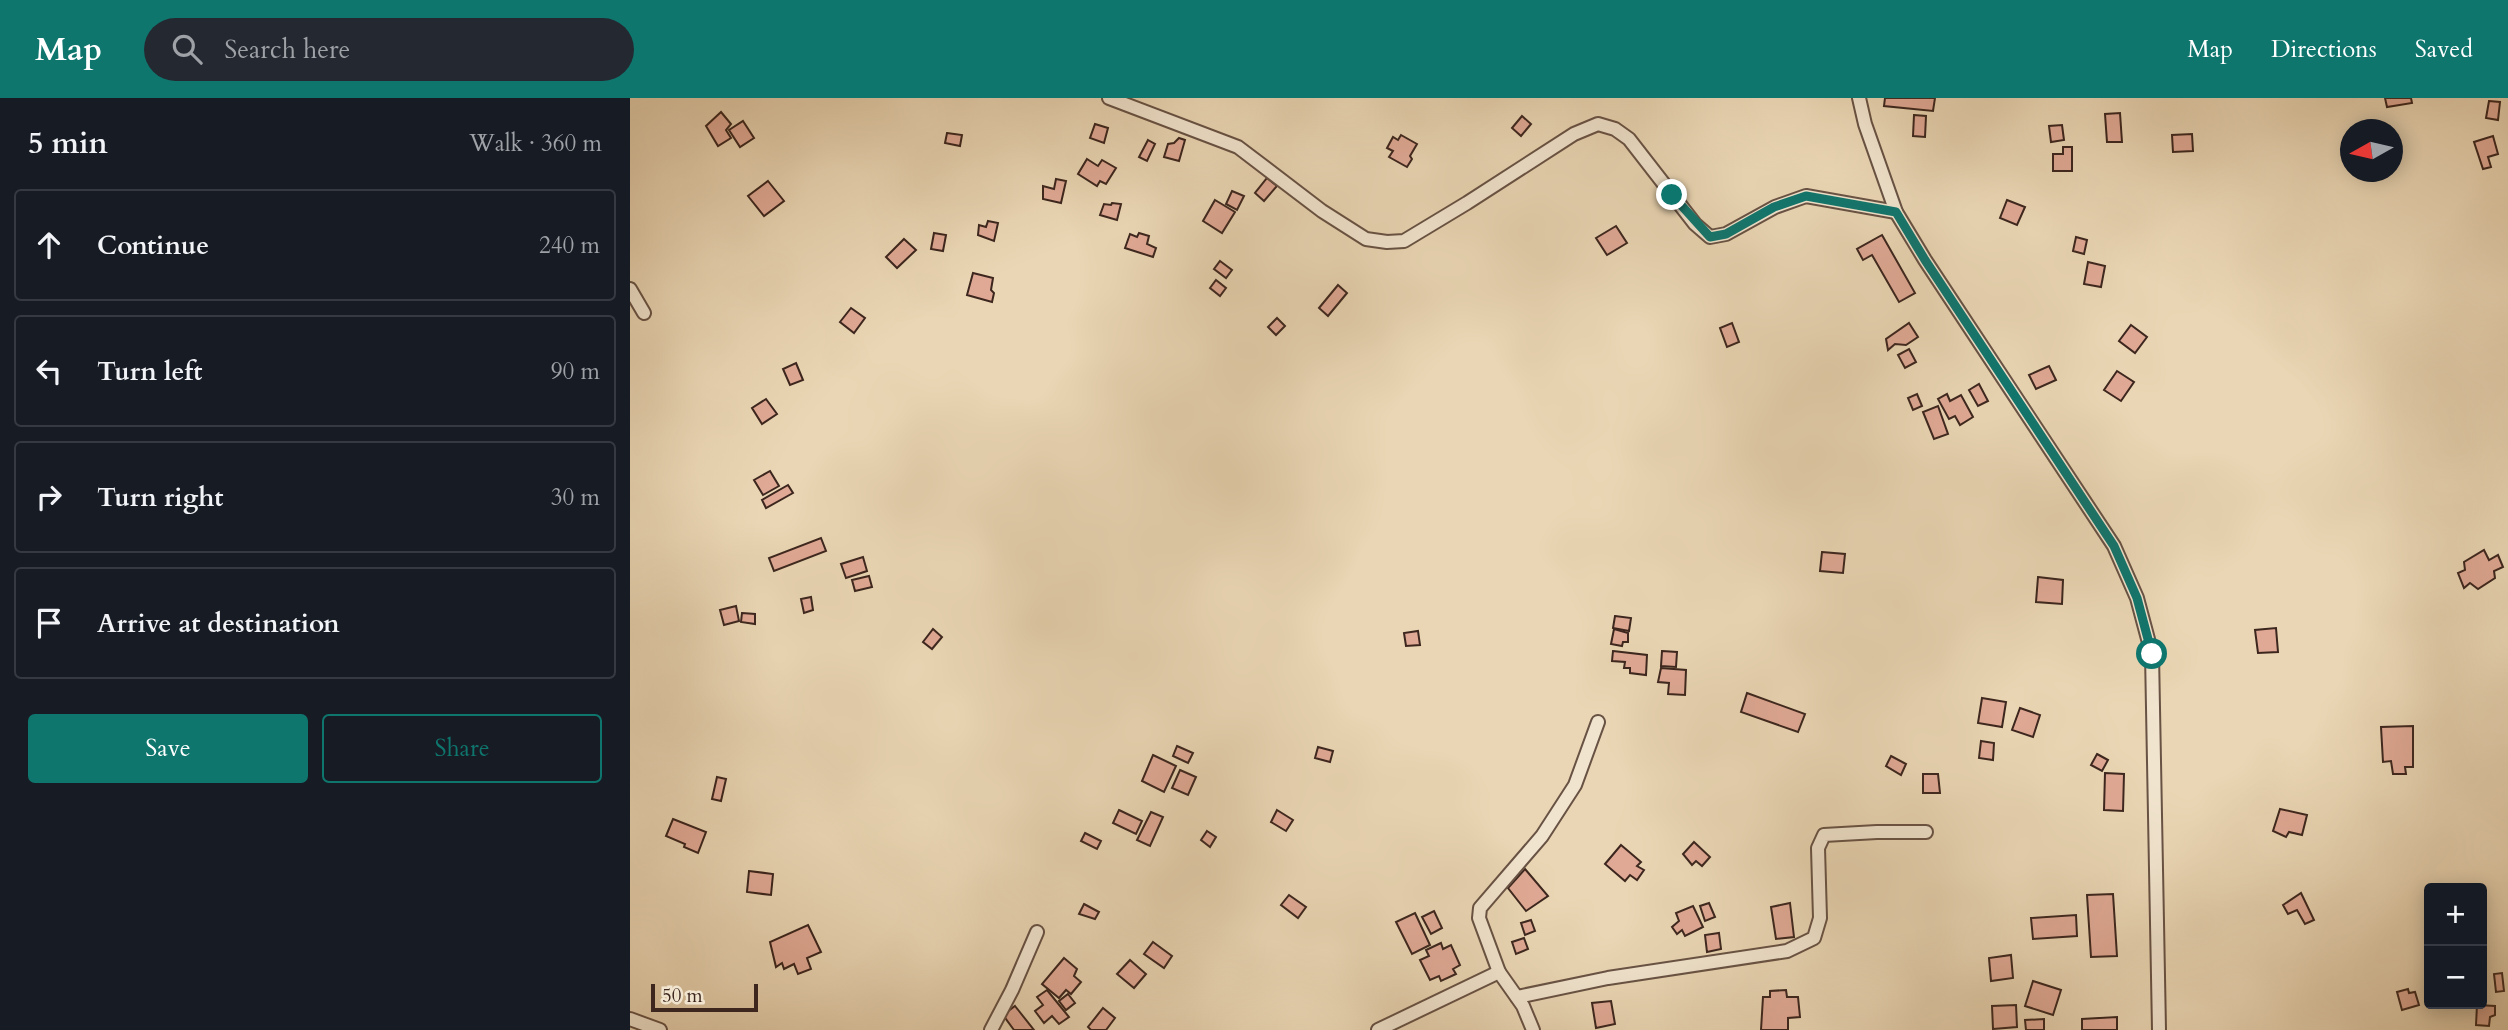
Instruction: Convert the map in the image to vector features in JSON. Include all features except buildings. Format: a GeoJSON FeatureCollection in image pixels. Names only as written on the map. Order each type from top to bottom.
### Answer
{"type":"FeatureCollection","features":[{"type":"Feature","properties":{"kind":"street"},"geometry":{"type":"LineString","coordinates":[[1109,98],[1237,147],[1322,211],[1366,239],[1404,241],[1467,204],[1574,134],[1598,124],[1615,129],[1629,139],[1695,223],[1710,237],[1726,234],[1774,207],[1806,196],[1896,212]]}},
{"type":"Feature","properties":{"kind":"street"},"geometry":{"type":"LineString","coordinates":[[1859,98],[1865,124],[1896,212],[2114,546],[2137,598],[2152,654],[2159,1030]]}},
{"type":"Feature","properties":{"kind":"street"},"geometry":{"type":"LineString","coordinates":[[630,289],[644,313]]}},
{"type":"Feature","properties":{"kind":"street"},"geometry":{"type":"LineString","coordinates":[[1533,1030],[1517,998],[1499,972],[1479,918],[1480,908],[1542,836],[1575,785],[1598,722]]}},
{"type":"Feature","properties":{"kind":"street"},"geometry":{"type":"LineString","coordinates":[[1517,998],[1608,978],[1787,951],[1814,938],[1820,918],[1818,848],[1824,835],[1926,832]]}},
{"type":"Feature","properties":{"kind":"street"},"geometry":{"type":"LineString","coordinates":[[991,1030],[1037,932]]}},
{"type":"Feature","properties":{"kind":"street"},"geometry":{"type":"LineString","coordinates":[[1378,1030],[1499,972]]}},
{"type":"Feature","properties":{"kind":"street"},"geometry":{"type":"LineString","coordinates":[[630,1019],[660,1030]]}},
{"type":"Feature","properties":{"kind":"route"},"geometry":{"type":"LineString","coordinates":[[1672,195],[1710,237],[1726,234],[1774,207],[1806,196],[1896,212],[2114,546],[2137,598],[2152,654]]}}]}
